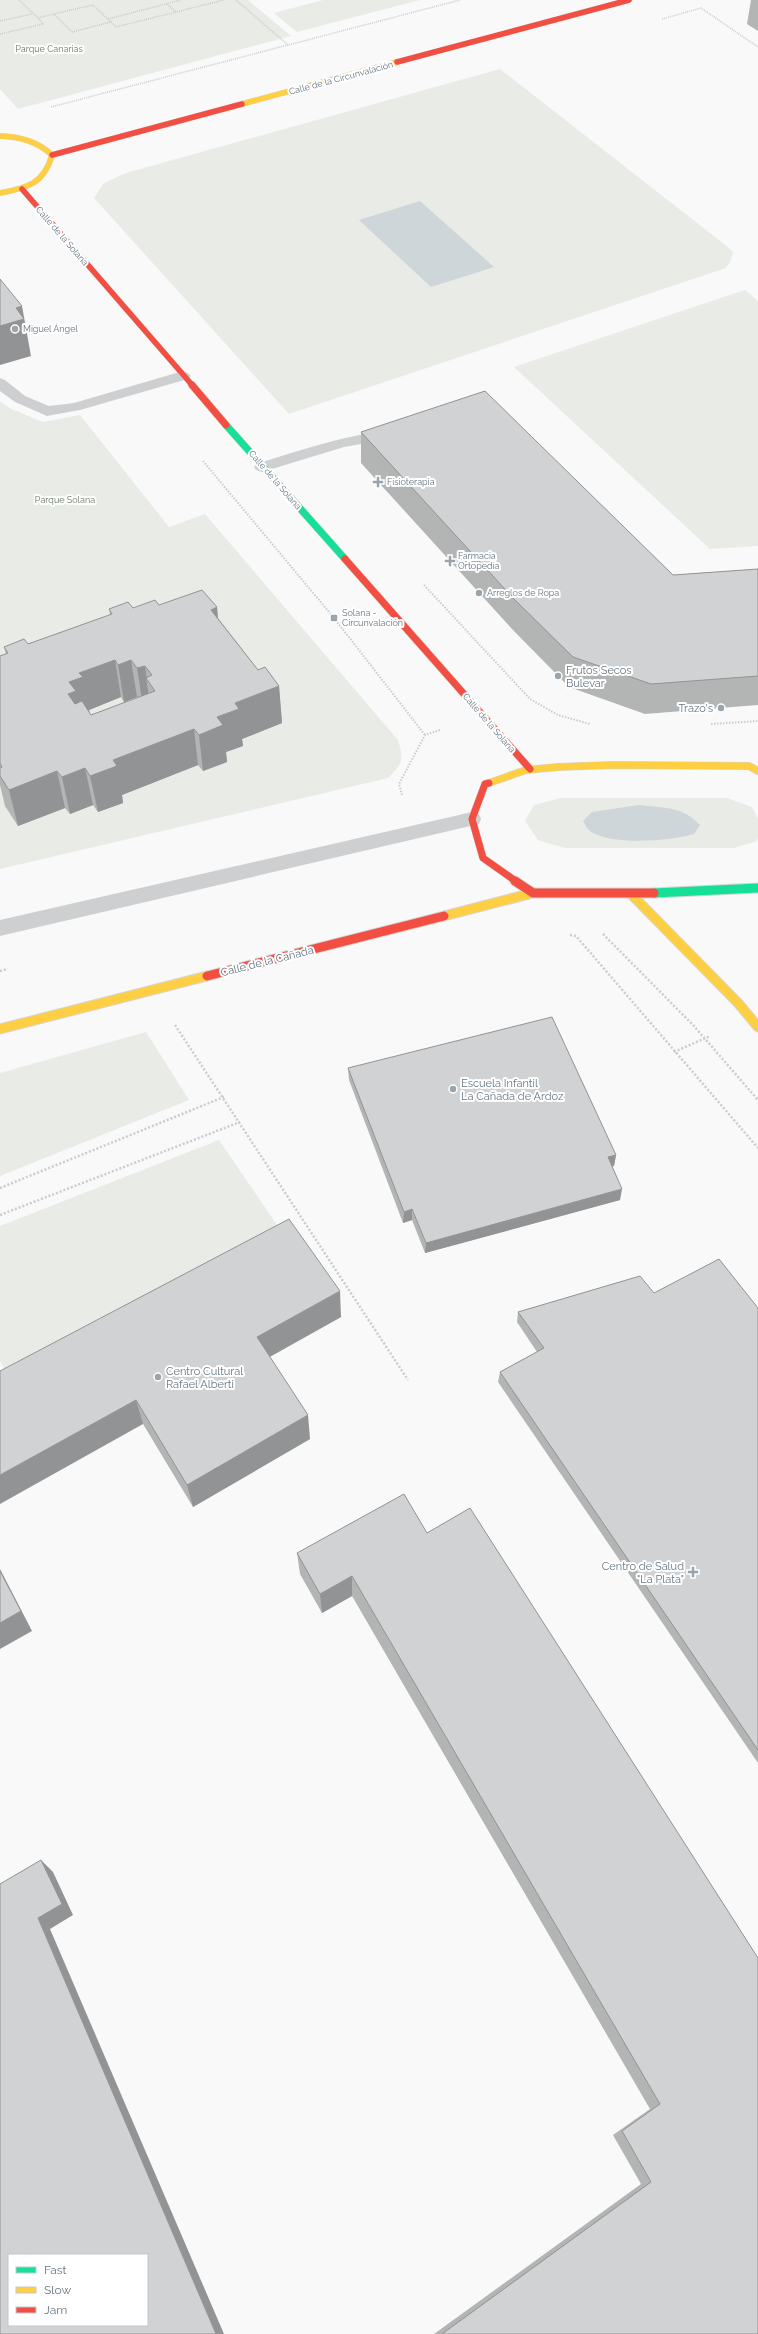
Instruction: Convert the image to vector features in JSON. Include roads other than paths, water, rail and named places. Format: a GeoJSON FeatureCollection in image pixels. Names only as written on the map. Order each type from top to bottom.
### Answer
{"type":"FeatureCollection","features":[{"type":"Feature","properties":{"kind":"street","name":"Calle de la Circunvalación"},"geometry":{"type":"LineString","coordinates":[[52,156],[629,0]]}},
{"type":"Feature","properties":{"kind":"street"},"geometry":{"type":"LineString","coordinates":[[0,136],[31,140],[45,146],[52,156],[51,168],[41,180],[22,189],[0,193]]}},
{"type":"Feature","properties":{"kind":"street","name":"Calle de la Solana"},"geometry":{"type":"LineString","coordinates":[[22,189],[183,376],[530,769]]}},
{"type":"Feature","properties":{"kind":"street"},"geometry":{"type":"LineString","coordinates":[[0,383],[20,399],[47,411],[75,407],[183,376]]}},
{"type":"Feature","properties":{"kind":"street"},"geometry":{"type":"LineString","coordinates":[[262,466],[338,444],[372,437],[402,434],[407,438]]}},
{"type":"Feature","properties":{"kind":"street"},"geometry":{"type":"LineString","coordinates":[[533,893],[483,858],[472,819],[485,784],[530,769],[618,766],[750,766],[758,771]]}},
{"type":"Feature","properties":{"kind":"street"},"geometry":{"type":"LineString","coordinates":[[0,928],[472,819]]}},
{"type":"Feature","properties":{"kind":"street","name":"Calle de la Cañada"},"geometry":{"type":"LineString","coordinates":[[0,1029],[533,893],[631,894],[758,888]]}},
{"type":"Feature","properties":{"kind":"street"},"geometry":{"type":"LineString","coordinates":[[631,894],[738,1003],[758,1027]]}},
{"type":"Feature","properties":{"kind":"place","name":"Miguel Ángel"},"geometry":{"type":"Point","coordinates":[15,329]}},
{"type":"Feature","properties":{"kind":"place","name":"Fisioterapia"},"geometry":{"type":"Point","coordinates":[378,482]}},
{"type":"Feature","properties":{"kind":"place","name":"Farmacia Ortopedía"},"geometry":{"type":"Point","coordinates":[450,561]}},
{"type":"Feature","properties":{"kind":"place","name":"Arreglos de Ropa"},"geometry":{"type":"Point","coordinates":[479,593]}},
{"type":"Feature","properties":{"kind":"place","name":"Solana - Circunvalación"},"geometry":{"type":"Point","coordinates":[334,618]}},
{"type":"Feature","properties":{"kind":"place","name":"Frutos Secos Bulevar"},"geometry":{"type":"Point","coordinates":[558,676]}},
{"type":"Feature","properties":{"kind":"place","name":"Trazo's"},"geometry":{"type":"Point","coordinates":[721,708]}},
{"type":"Feature","properties":{"kind":"place","name":"Escuela Infantil La Cañada de Ardoz"},"geometry":{"type":"Point","coordinates":[453,1089]}},
{"type":"Feature","properties":{"kind":"place","name":"Centro Cultural Rafael Alberti"},"geometry":{"type":"Point","coordinates":[158,1377]}},
{"type":"Feature","properties":{"kind":"place","name":"Centro de Salud \"La Plata\""},"geometry":{"type":"Point","coordinates":[693,1572]}},
{"type":"Feature","properties":{"kind":"park label","name":"Parque Canarias"},"geometry":{"type":"Point","coordinates":[49,49]}},
{"type":"Feature","properties":{"kind":"park label","name":"Parque Solana"},"geometry":{"type":"Point","coordinates":[65,500]}}]}
